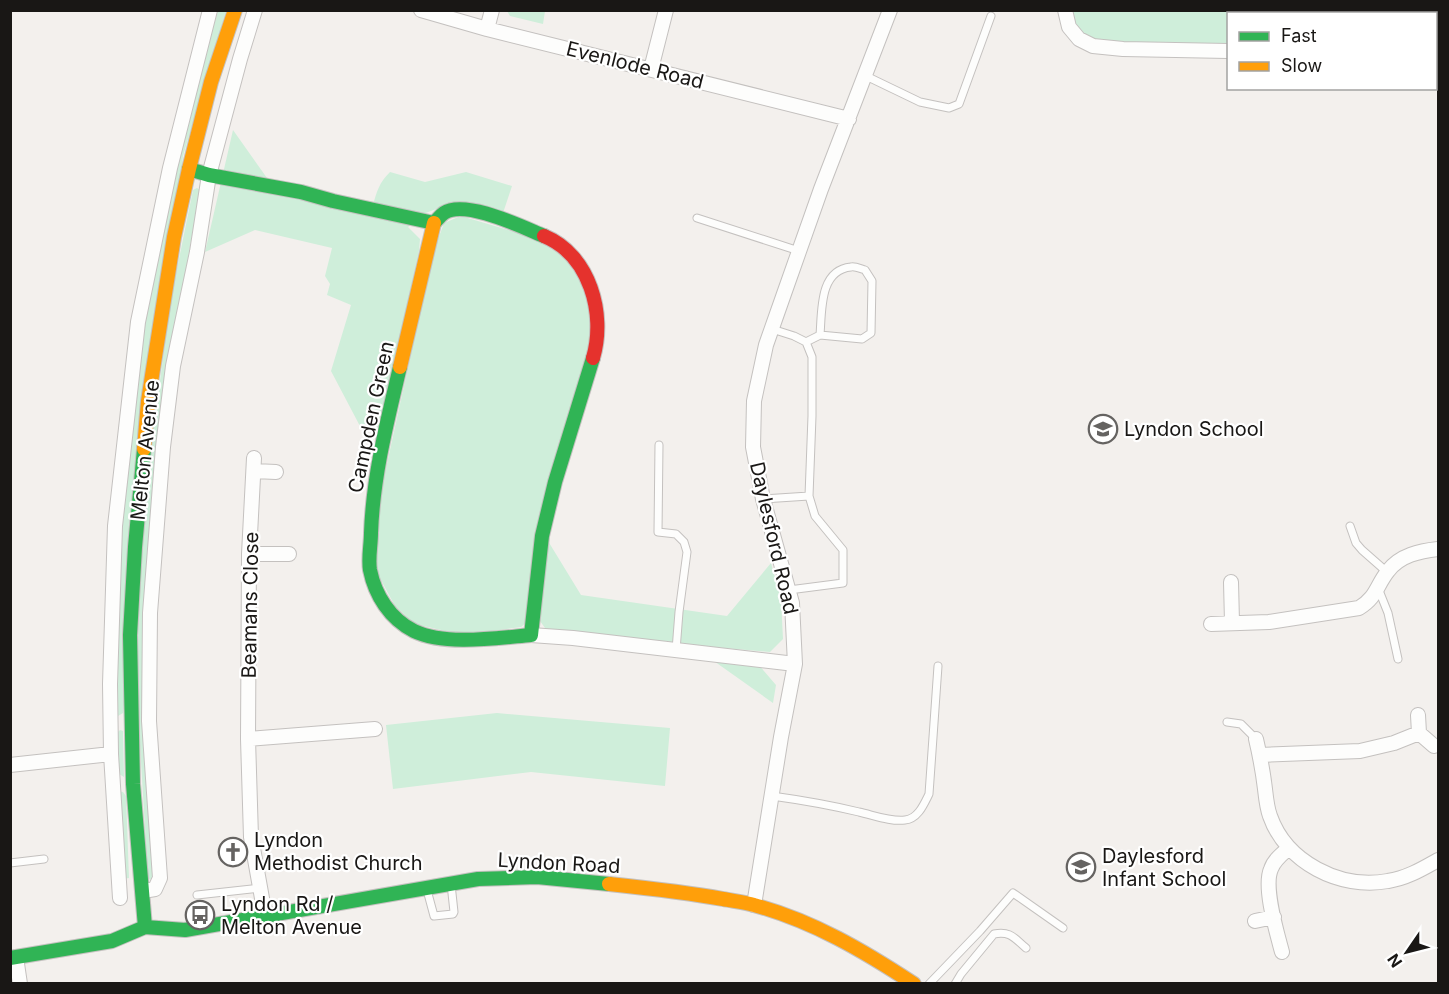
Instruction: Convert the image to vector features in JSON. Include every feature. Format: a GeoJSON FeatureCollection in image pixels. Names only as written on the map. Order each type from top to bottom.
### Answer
{"type":"FeatureCollection","features":[{"type":"Feature","properties":{"kind":"street","name":"Melton Avenue"},"geometry":{"type":"LineString","coordinates":[[120,892],[111,754],[110,684],[115,525],[138,322],[170,168],[210,10]]}},
{"type":"Feature","properties":{"kind":"street","name":"Melton Avenue"},"geometry":{"type":"LineString","coordinates":[[145,927],[133,784],[130,635],[148,401],[174,237],[212,82],[235,10]]}},
{"type":"Feature","properties":{"kind":"street","name":"Melton Avenue"},"geometry":{"type":"LineString","coordinates":[[143,891],[155,889],[160,878],[149,721],[150,613],[163,447],[173,366],[197,252],[209,175],[255,10]]}},
{"type":"Feature","properties":{"kind":"street","name":"Evenlode Road"},"geometry":{"type":"LineString","coordinates":[[421,10],[487,29],[849,119]]}},
{"type":"Feature","properties":{"kind":"street"},"geometry":{"type":"LineString","coordinates":[[487,29],[492,10]]}},
{"type":"Feature","properties":{"kind":"street"},"geometry":{"type":"LineString","coordinates":[[651,69],[666,10]]}},
{"type":"Feature","properties":{"kind":"street","name":"Daylesford Road"},"geometry":{"type":"LineString","coordinates":[[754,905],[795,664],[792,603],[763,499],[753,447],[754,401],[766,345],[821,189],[890,10]]}},
{"type":"Feature","properties":{"kind":"street"},"geometry":{"type":"LineString","coordinates":[[1065,10],[1069,27],[1079,39],[1093,46],[1123,49],[1227,51]]}},
{"type":"Feature","properties":{"kind":"street"},"geometry":{"type":"LineString","coordinates":[[189,170],[301,192],[434,223],[445,212],[461,208],[491,216],[551,239],[568,252],[583,269],[593,292],[598,327],[597,344],[555,482],[542,536],[531,635]]}},
{"type":"Feature","properties":{"kind":"street","name":"Campden Green"},"geometry":{"type":"LineString","coordinates":[[434,223],[380,452],[372,515],[370,568],[377,593],[387,609],[414,632],[433,637],[465,639],[531,635],[573,638],[795,664]]}},
{"type":"Feature","properties":{"kind":"street","name":"Beamans Close"},"geometry":{"type":"LineString","coordinates":[[265,915],[251,837],[248,739],[249,554],[254,465],[276,472]]}},
{"type":"Feature","properties":{"kind":"street"},"geometry":{"type":"LineString","coordinates":[[1211,624],[1269,622],[1359,608],[1370,602],[1387,572],[1397,561],[1422,551],[1438,549]]}},
{"type":"Feature","properties":{"kind":"street"},"geometry":{"type":"LineString","coordinates":[[249,554],[289,554]]}},
{"type":"Feature","properties":{"kind":"street"},"geometry":{"type":"LineString","coordinates":[[1231,582],[1232,622]]}},
{"type":"Feature","properties":{"kind":"street"},"geometry":{"type":"LineString","coordinates":[[1418,715],[1419,733],[1434,746]]}},
{"type":"Feature","properties":{"kind":"street"},"geometry":{"type":"LineString","coordinates":[[111,722],[131,722]]}},
{"type":"Feature","properties":{"kind":"street"},"geometry":{"type":"LineString","coordinates":[[248,739],[375,729]]}},
{"type":"Feature","properties":{"kind":"street"},"geometry":{"type":"LineString","coordinates":[[1260,755],[1360,751],[1394,743],[1419,733]]}},
{"type":"Feature","properties":{"kind":"street"},"geometry":{"type":"LineString","coordinates":[[1256,739],[1269,814],[1289,848],[1302,860],[1336,877],[1368,884],[1409,876],[1438,860]]}},
{"type":"Feature","properties":{"kind":"street"},"geometry":{"type":"LineString","coordinates":[[10,765],[111,754]]}},
{"type":"Feature","properties":{"kind":"street"},"geometry":{"type":"LineString","coordinates":[[113,782],[133,784]]}},
{"type":"Feature","properties":{"kind":"street"},"geometry":{"type":"LineString","coordinates":[[1282,952],[1269,895],[1269,871],[1277,859],[1289,848]]}},
{"type":"Feature","properties":{"kind":"street","name":"Lyndon Road"},"geometry":{"type":"LineString","coordinates":[[13,958],[112,941],[124,938],[145,927],[184,930],[478,879],[537,877],[660,889],[754,905],[804,922],[834,936],[868,954],[914,984]]}},
{"type":"Feature","properties":{"kind":"street"},"geometry":{"type":"LineString","coordinates":[[1255,921],[1274,917]]}},
{"type":"Feature","properties":{"kind":"street"},"geometry":{"type":"LineString","coordinates":[[13,958],[20,984]]}},
{"type":"Feature","properties":{"kind":"lane"},"geometry":{"type":"LineString","coordinates":[[866,76],[920,102],[949,108],[959,104],[991,16]]}},
{"type":"Feature","properties":{"kind":"lane"},"geometry":{"type":"LineString","coordinates":[[696,218],[799,251]]}},
{"type":"Feature","properties":{"kind":"lane"},"geometry":{"type":"LineString","coordinates":[[806,342],[820,335],[862,339],[871,333],[872,281],[865,270],[852,267],[834,272],[825,286],[820,335]]}},
{"type":"Feature","properties":{"kind":"lane"},"geometry":{"type":"LineString","coordinates":[[772,329],[806,342],[812,357],[809,496],[815,516],[843,550],[843,583],[789,591]]}},
{"type":"Feature","properties":{"kind":"lane"},"geometry":{"type":"LineString","coordinates":[[659,445],[658,532],[676,534],[684,542],[687,552],[676,650]]}},
{"type":"Feature","properties":{"kind":"lane"},"geometry":{"type":"LineString","coordinates":[[763,499],[809,496]]}},
{"type":"Feature","properties":{"kind":"lane"},"geometry":{"type":"LineString","coordinates":[[1350,526],[1356,543],[1387,572]]}},
{"type":"Feature","properties":{"kind":"lane"},"geometry":{"type":"LineString","coordinates":[[1378,588],[1388,614],[1398,659]]}},
{"type":"Feature","properties":{"kind":"lane"},"geometry":{"type":"LineString","coordinates":[[772,796],[891,819],[913,818],[929,794],[938,666]]}},
{"type":"Feature","properties":{"kind":"lane"},"geometry":{"type":"LineString","coordinates":[[1227,722],[1241,724],[1256,739]]}},
{"type":"Feature","properties":{"kind":"lane"},"geometry":{"type":"LineString","coordinates":[[10,863],[44,860]]}},
{"type":"Feature","properties":{"kind":"lane"},"geometry":{"type":"LineString","coordinates":[[426,888],[434,916],[453,914],[451,884]]}},
{"type":"Feature","properties":{"kind":"lane"},"geometry":{"type":"LineString","coordinates":[[197,895],[260,888]]}},
{"type":"Feature","properties":{"kind":"lane"},"geometry":{"type":"LineString","coordinates":[[929,984],[1013,893],[1064,928]]}},
{"type":"Feature","properties":{"kind":"lane"},"geometry":{"type":"LineString","coordinates":[[955,984],[994,934],[1011,935],[1026,948]]}},
{"type":"Feature","properties":{"kind":"green space"},"geometry":{"type":"Polygon","coordinates":[[[218,11],[226,11],[183,156],[123,713],[118,716],[116,713],[119,537],[143,333],[184,127],[218,11]]]}},
{"type":"Feature","properties":{"kind":"green space"},"geometry":{"type":"Polygon","coordinates":[[[507,11],[545,11],[543,24],[510,16],[507,11]]]}},
{"type":"Feature","properties":{"kind":"green space"},"geometry":{"type":"Polygon","coordinates":[[[1070,11],[1311,11],[1227,12],[1227,45],[1109,42],[1089,39],[1073,21],[1070,11]]]}},
{"type":"Feature","properties":{"kind":"green space"},"geometry":{"type":"Polygon","coordinates":[[[233,130],[267,178],[373,205],[379,187],[390,172],[425,182],[466,172],[512,186],[503,213],[439,208],[423,214],[408,227],[420,239],[419,251],[379,430],[361,428],[331,371],[351,305],[327,295],[330,284],[325,276],[332,248],[255,230],[205,252],[233,130]]]}},
{"type":"Feature","properties":{"kind":"green space"},"geometry":{"type":"Polygon","coordinates":[[[197,188],[200,190],[171,354],[151,536],[155,874],[152,880],[148,879],[136,678],[143,513],[170,303],[193,190],[197,188]]]}},
{"type":"Feature","properties":{"kind":"green space"},"geometry":{"type":"Polygon","coordinates":[[[461,216],[545,241],[570,260],[589,292],[594,323],[528,621],[521,627],[464,635],[414,624],[395,606],[376,571],[376,514],[433,253],[444,223],[461,216]]]}},
{"type":"Feature","properties":{"kind":"green space"},"geometry":{"type":"Polygon","coordinates":[[[548,541],[581,595],[727,616],[771,563],[781,599],[783,639],[770,652],[552,633],[540,621],[548,541]]]}},
{"type":"Feature","properties":{"kind":"green space"},"geometry":{"type":"Polygon","coordinates":[[[711,659],[758,664],[776,685],[773,703],[711,659]]]}},
{"type":"Feature","properties":{"kind":"green space"},"geometry":{"type":"Polygon","coordinates":[[[497,713],[670,728],[665,786],[531,772],[393,789],[386,725],[497,713]]]}},
{"type":"Feature","properties":{"kind":"green space"},"geometry":{"type":"Polygon","coordinates":[[[120,730],[123,731],[124,777],[119,774],[116,734],[120,730]]]}},
{"type":"Feature","properties":{"kind":"green space"},"geometry":{"type":"Polygon","coordinates":[[[118,791],[123,792],[126,796],[129,878],[123,879],[118,791]]]}},
{"type":"Feature","properties":{"kind":"traffic: fast"},"geometry":{"type":"LineString","coordinates":[[189,169],[434,223],[444,213],[465,209],[494,216],[544,236]]}},
{"type":"Feature","properties":{"kind":"traffic: fast"},"geometry":{"type":"LineString","coordinates":[[400,367],[381,449],[372,512],[369,561],[372,579],[385,605],[405,626],[427,636],[471,640],[531,635],[542,536],[555,482],[593,358]]}},
{"type":"Feature","properties":{"kind":"traffic: fast"},"geometry":{"type":"LineString","coordinates":[[144,449],[130,635],[133,784],[145,927]]}},
{"type":"Feature","properties":{"kind":"traffic: fast"},"geometry":{"type":"LineString","coordinates":[[10,958],[112,941],[145,927],[185,930],[478,879],[537,877],[609,884]]}},
{"type":"Feature","properties":{"kind":"traffic: slow"},"geometry":{"type":"LineString","coordinates":[[144,449],[148,401],[174,237],[211,82],[235,10]]}},
{"type":"Feature","properties":{"kind":"traffic: slow"},"geometry":{"type":"LineString","coordinates":[[400,367],[434,223]]}},
{"type":"Feature","properties":{"kind":"traffic: slow"},"geometry":{"type":"LineString","coordinates":[[609,884],[666,890],[746,903],[776,912],[837,938],[914,984]]}},
{"type":"Feature","properties":{"kind":"traffic: jam"},"geometry":{"type":"LineString","coordinates":[[544,236],[560,245],[573,257],[591,288],[597,323],[597,341],[593,358]]}},
{"type":"Feature","properties":{"kind":"place","name":"Lyndon School"},"geometry":{"type":"Point","coordinates":[1103,429]}},
{"type":"Feature","properties":{"kind":"place","name":"Lyndon Methodist Church"},"geometry":{"type":"Point","coordinates":[233,852]}},
{"type":"Feature","properties":{"kind":"place","name":"Daylesford Infant School"},"geometry":{"type":"Point","coordinates":[1081,867]}},
{"type":"Feature","properties":{"kind":"place","name":"Lyndon Rd / Melton Avenue"},"geometry":{"type":"Point","coordinates":[200,915]}}]}
